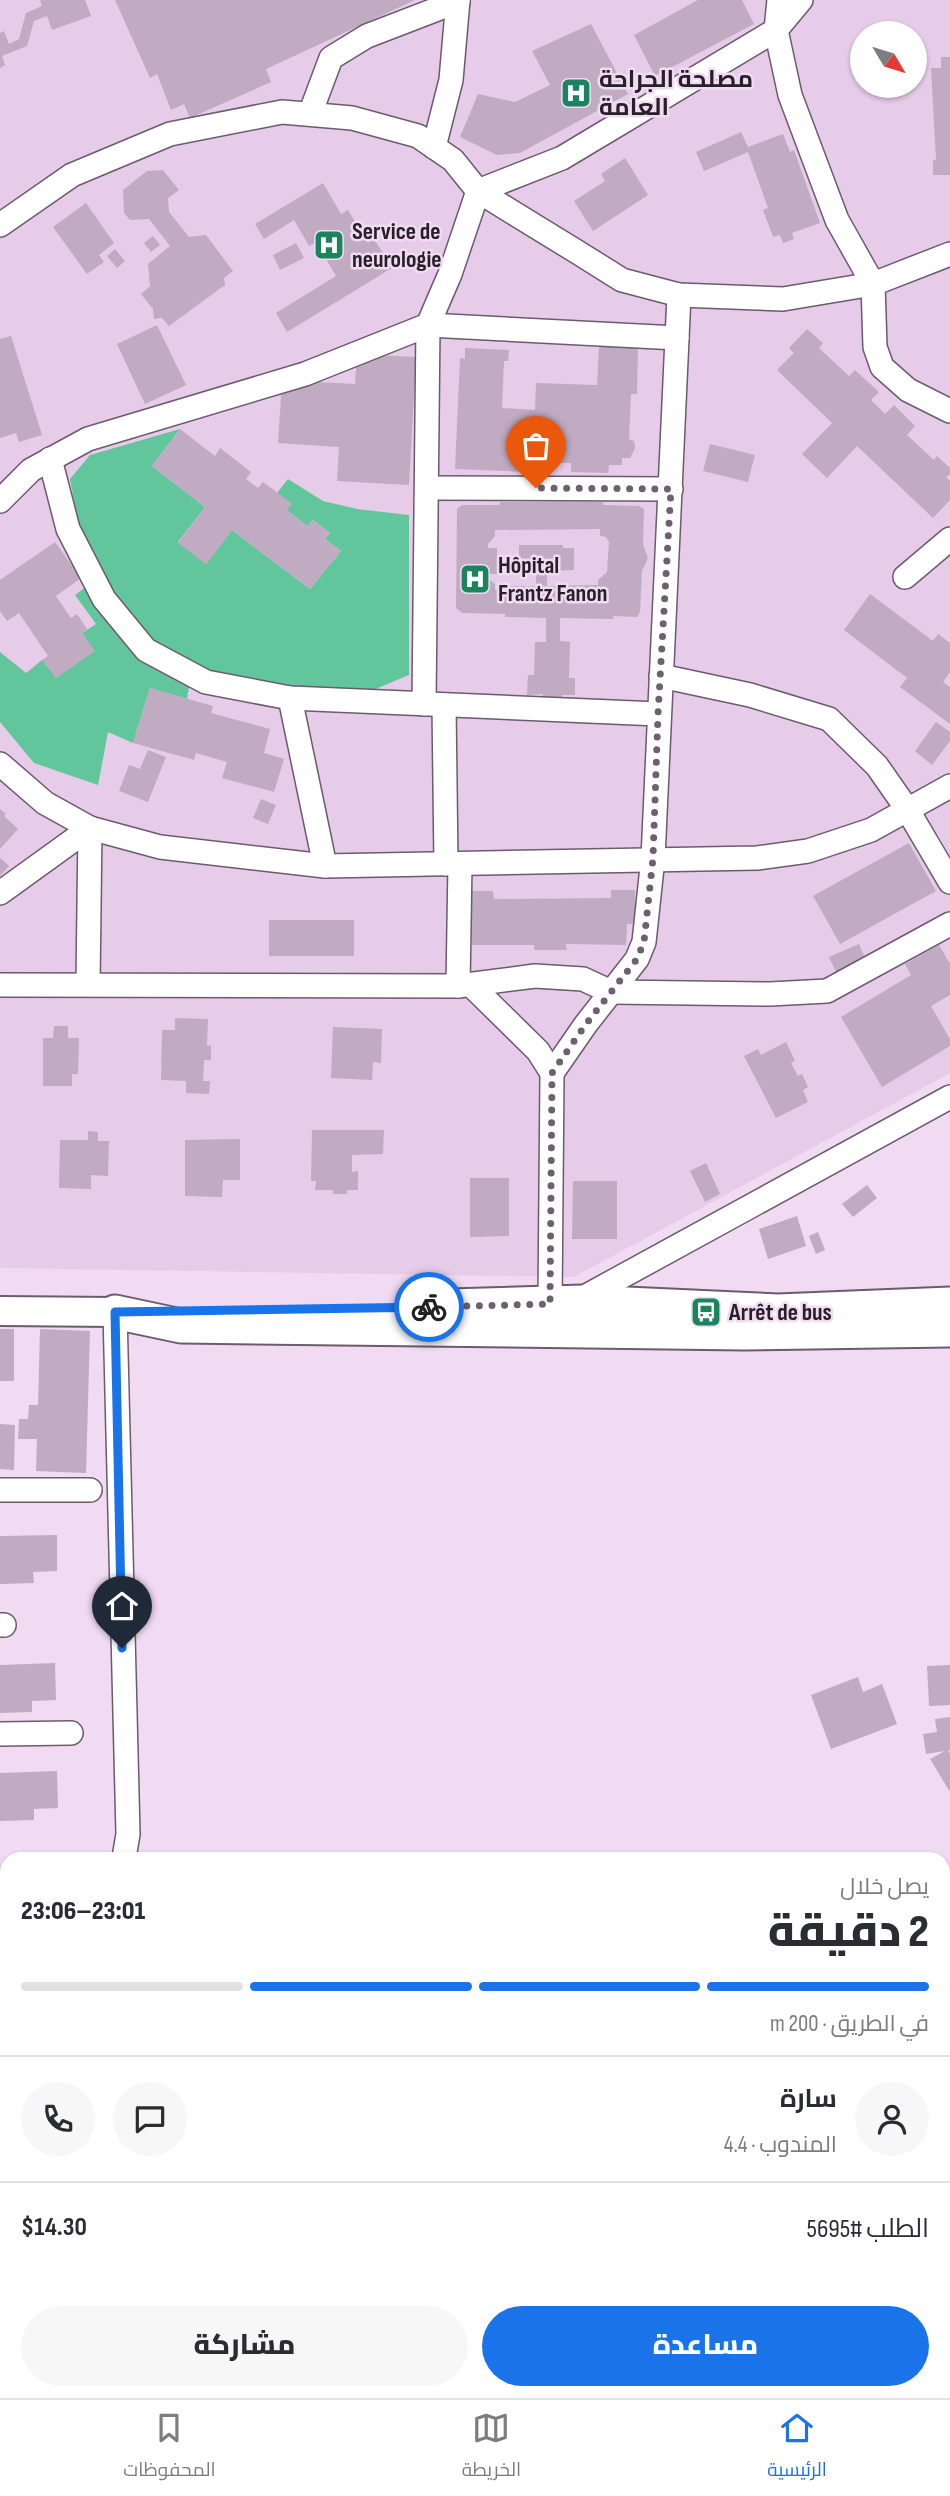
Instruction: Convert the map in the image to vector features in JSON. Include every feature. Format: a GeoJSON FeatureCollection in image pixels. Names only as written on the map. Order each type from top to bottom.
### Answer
{"type":"FeatureCollection","features":[{"type":"Feature","properties":{"kind":"highway"},"geometry":{"type":"LineString","coordinates":[[115,1312],[550,1304],[578,1317],[756,1333],[950,1330]]}},
{"type":"Feature","properties":{"kind":"highway"},"geometry":{"type":"LineString","coordinates":[[115,1312],[181,1326],[578,1317],[950,1304]]}},
{"type":"Feature","properties":{"kind":"main road"},"geometry":{"type":"LineString","coordinates":[[0,1311],[115,1312]]}},
{"type":"Feature","properties":{"kind":"street"},"geometry":{"type":"LineString","coordinates":[[779,0],[776,30],[790,95],[837,220],[873,284],[875,347],[882,368],[908,390],[950,411]]}},
{"type":"Feature","properties":{"kind":"street"},"geometry":{"type":"LineString","coordinates":[[550,1304],[552,1073],[538,1051],[465,985],[434,705],[428,488],[428,325],[450,274],[478,191],[562,158],[776,30],[801,0]]}},
{"type":"Feature","properties":{"kind":"street"},"geometry":{"type":"LineString","coordinates":[[310,114],[331,58],[366,36],[458,1],[450,80],[435,147]]}},
{"type":"Feature","properties":{"kind":"street"},"geometry":{"type":"LineString","coordinates":[[0,225],[72,175],[170,134],[282,112],[352,118],[418,136],[453,160],[478,191],[622,280],[679,295],[783,299],[873,284],[950,254]]}},
{"type":"Feature","properties":{"kind":"street"},"geometry":{"type":"LineString","coordinates":[[552,1073],[637,959],[644,942],[653,858],[679,295]]}},
{"type":"Feature","properties":{"kind":"street"},"geometry":{"type":"LineString","coordinates":[[0,501],[31,470],[88,439],[305,374],[428,325],[677,338]]}},
{"type":"Feature","properties":{"kind":"street"},"geometry":{"type":"LineString","coordinates":[[50,459],[68,529],[104,598],[146,650],[206,682],[290,698],[658,714]]}},
{"type":"Feature","properties":{"kind":"street"},"geometry":{"type":"LineString","coordinates":[[428,488],[671,489]]}},
{"type":"Feature","properties":{"kind":"street"},"geometry":{"type":"LineString","coordinates":[[905,577],[950,539]]}},
{"type":"Feature","properties":{"kind":"street"},"geometry":{"type":"LineString","coordinates":[[661,676],[750,695],[829,719],[877,766],[907,809],[950,882]]}},
{"type":"Feature","properties":{"kind":"street"},"geometry":{"type":"LineString","coordinates":[[290,698],[325,866]]}},
{"type":"Feature","properties":{"kind":"street"},"geometry":{"type":"LineString","coordinates":[[0,764],[45,803],[90,828],[160,847],[325,866],[757,858],[808,851],[871,830],[950,786]]}},
{"type":"Feature","properties":{"kind":"street"},"geometry":{"type":"LineString","coordinates":[[0,893],[90,828]]}},
{"type":"Feature","properties":{"kind":"street"},"geometry":{"type":"LineString","coordinates":[[88,984],[90,828]]}},
{"type":"Feature","properties":{"kind":"street"},"geometry":{"type":"LineString","coordinates":[[0,985],[465,985],[535,976],[583,979],[611,992],[770,994],[827,991],[950,924]]}},
{"type":"Feature","properties":{"kind":"street"},"geometry":{"type":"LineString","coordinates":[[578,1317],[590,1294],[950,1097]]}},
{"type":"Feature","properties":{"kind":"street"},"geometry":{"type":"LineString","coordinates":[[115,1312],[128,1834],[125,1852]]}},
{"type":"Feature","properties":{"kind":"street"},"geometry":{"type":"LineString","coordinates":[[0,1490],[90,1490]]}},
{"type":"Feature","properties":{"kind":"street"},"geometry":{"type":"LineString","coordinates":[[0,1734],[71,1733]]}},
{"type":"Feature","properties":{"kind":"shaded area","name":"Hôpital Frantz Fanon"},"geometry":{"type":"Polygon","coordinates":[[[0,0],[950,0],[950,1073],[574,1277],[0,1268],[0,0]]]}},
{"type":"Feature","properties":{"kind":"green space"},"geometry":{"type":"Polygon","coordinates":[[[180,429],[152,466],[205,507],[178,542],[206,564],[232,530],[310,589],[341,551],[325,539],[330,533],[313,520],[307,526],[287,510],[291,504],[277,493],[288,479],[323,501],[357,509],[409,515],[409,675],[347,701],[191,675],[187,699],[150,688],[133,743],[108,732],[98,785],[34,763],[0,722],[0,652],[26,673],[42,660],[56,677],[94,651],[82,633],[96,624],[75,595],[102,575],[80,534],[70,479],[90,455],[180,429]]]}},
{"type":"Feature","properties":{"kind":"building"},"geometry":{"type":"Polygon","coordinates":[[[40,0],[85,0],[91,16],[52,30],[47,16],[34,21],[27,46],[2,56],[5,65],[0,68],[0,33],[4,31],[9,44],[19,39],[26,13],[42,6],[40,0]]]}},
{"type":"Feature","properties":{"kind":"building"},"geometry":{"type":"Polygon","coordinates":[[[115,0],[415,0],[266,69],[271,82],[190,118],[184,104],[171,110],[157,74],[150,78],[115,0]]]}},
{"type":"Feature","properties":{"kind":"building"},"geometry":{"type":"Polygon","coordinates":[[[698,0],[742,0],[754,24],[655,76],[634,35],[698,0]]]}},
{"type":"Feature","properties":{"kind":"building"},"geometry":{"type":"Polygon","coordinates":[[[591,24],[628,94],[520,153],[497,155],[460,137],[478,94],[515,102],[550,85],[532,51],[591,24]]]}},
{"type":"Feature","properties":{"kind":"building"},"geometry":{"type":"Polygon","coordinates":[[[941,57],[950,57],[950,175],[933,175],[933,160],[936,160],[931,68],[941,68],[941,57]]]}},
{"type":"Feature","properties":{"kind":"building"},"geometry":{"type":"Polygon","coordinates":[[[741,132],[748,147],[783,134],[790,152],[794,150],[820,223],[792,233],[794,239],[783,243],[780,235],[773,237],[763,210],[768,208],[748,152],[704,171],[696,152],[741,132]]]}},
{"type":"Feature","properties":{"kind":"building"},"geometry":{"type":"Polygon","coordinates":[[[625,158],[648,195],[593,231],[574,201],[605,181],[601,174],[625,158]]]}},
{"type":"Feature","properties":{"kind":"building"},"geometry":{"type":"Polygon","coordinates":[[[163,170],[179,190],[168,198],[169,212],[189,237],[206,235],[233,271],[224,278],[225,285],[169,326],[162,318],[154,319],[153,309],[141,294],[150,286],[148,264],[170,246],[149,219],[130,220],[124,213],[123,190],[147,171],[163,170]]]}},
{"type":"Feature","properties":{"kind":"building"},"geometry":{"type":"Polygon","coordinates":[[[323,183],[341,214],[348,210],[368,243],[374,239],[392,268],[287,332],[276,313],[336,276],[316,242],[309,246],[294,220],[264,239],[255,224],[323,183]]]}},
{"type":"Feature","properties":{"kind":"building"},"geometry":{"type":"Polygon","coordinates":[[[86,203],[114,243],[99,255],[104,262],[87,274],[53,227],[86,203]]]}},
{"type":"Feature","properties":{"kind":"building"},"geometry":{"type":"Polygon","coordinates":[[[153,236],[160,245],[151,252],[144,243],[153,236]]]}},
{"type":"Feature","properties":{"kind":"building"},"geometry":{"type":"Polygon","coordinates":[[[296,243],[304,258],[280,270],[273,255],[296,243]]]}},
{"type":"Feature","properties":{"kind":"building"},"geometry":{"type":"Polygon","coordinates":[[[115,249],[125,261],[117,268],[107,256],[115,249]]]}},
{"type":"Feature","properties":{"kind":"building"},"geometry":{"type":"Polygon","coordinates":[[[157,325],[186,385],[145,404],[117,344],[157,325]]]}},
{"type":"Feature","properties":{"kind":"building"},"geometry":{"type":"Polygon","coordinates":[[[807,329],[823,343],[819,348],[849,376],[855,370],[879,392],[871,400],[885,414],[894,405],[915,426],[907,435],[934,460],[937,456],[950,468],[950,474],[946,477],[950,481],[950,500],[933,518],[857,446],[827,478],[802,454],[832,423],[777,370],[794,353],[789,348],[807,329]]]}},
{"type":"Feature","properties":{"kind":"building"},"geometry":{"type":"Polygon","coordinates":[[[11,336],[42,435],[19,442],[16,433],[0,438],[0,339],[11,336]]]}},
{"type":"Feature","properties":{"kind":"building"},"geometry":{"type":"Polygon","coordinates":[[[599,346],[638,347],[637,394],[631,394],[629,439],[634,441],[635,448],[630,458],[622,458],[622,465],[609,465],[608,473],[571,472],[571,463],[528,462],[528,472],[455,469],[460,358],[465,359],[465,348],[509,350],[508,361],[504,361],[502,408],[535,410],[536,383],[597,385],[599,346]]]}},
{"type":"Feature","properties":{"kind":"building"},"geometry":{"type":"Polygon","coordinates":[[[357,354],[416,357],[409,485],[337,481],[339,447],[278,443],[282,380],[355,384],[357,354]]]}},
{"type":"Feature","properties":{"kind":"building"},"geometry":{"type":"Polygon","coordinates":[[[180,429],[215,456],[220,448],[251,472],[246,479],[258,488],[263,482],[292,504],[287,510],[307,526],[313,520],[330,533],[325,539],[341,551],[310,589],[232,530],[206,564],[178,543],[205,507],[152,466],[180,429]]]}},
{"type":"Feature","properties":{"kind":"building"},"geometry":{"type":"Polygon","coordinates":[[[710,444],[755,455],[748,482],[703,471],[710,444]]]}},
{"type":"Feature","properties":{"kind":"building"},"geometry":{"type":"Polygon","coordinates":[[[500,502],[603,502],[603,505],[639,506],[644,509],[643,544],[648,558],[642,571],[640,612],[637,617],[613,616],[613,619],[560,618],[560,641],[570,642],[569,678],[575,678],[575,695],[562,695],[562,701],[542,701],[543,694],[527,695],[528,675],[534,675],[535,642],[546,642],[546,618],[462,613],[456,608],[457,509],[462,505],[499,505],[500,502]],[[600,529],[495,530],[495,536],[488,548],[497,548],[497,574],[488,574],[487,578],[495,584],[495,590],[508,590],[508,586],[536,586],[536,572],[519,572],[519,545],[563,545],[563,548],[574,548],[574,570],[547,571],[547,586],[598,585],[598,580],[607,572],[609,542],[606,537],[600,536],[600,529]]]}},
{"type":"Feature","properties":{"kind":"building"},"geometry":{"type":"Polygon","coordinates":[[[55,542],[81,578],[56,596],[71,618],[77,614],[87,629],[82,633],[95,651],[56,678],[42,660],[48,656],[19,613],[7,621],[0,611],[0,580],[55,542]]]}},
{"type":"Feature","properties":{"kind":"building"},"geometry":{"type":"Polygon","coordinates":[[[870,594],[933,641],[938,634],[950,643],[950,672],[943,682],[950,687],[950,724],[900,687],[907,678],[844,630],[870,594]]]}},
{"type":"Feature","properties":{"kind":"building"},"geometry":{"type":"Polygon","coordinates":[[[150,688],[213,706],[211,713],[270,729],[264,753],[284,759],[274,792],[222,778],[227,762],[196,753],[194,760],[133,743],[150,688]]]}},
{"type":"Feature","properties":{"kind":"building"},"geometry":{"type":"Polygon","coordinates":[[[936,722],[950,732],[950,741],[932,765],[915,751],[936,722]]]}},
{"type":"Feature","properties":{"kind":"building"},"geometry":{"type":"Polygon","coordinates":[[[148,750],[166,757],[148,802],[119,791],[129,765],[140,769],[148,750]]]}},
{"type":"Feature","properties":{"kind":"building"},"geometry":{"type":"Polygon","coordinates":[[[261,799],[276,805],[268,824],[253,818],[261,799]]]}},
{"type":"Feature","properties":{"kind":"building"},"geometry":{"type":"Polygon","coordinates":[[[0,809],[18,829],[0,849],[0,809]]]}},
{"type":"Feature","properties":{"kind":"building"},"geometry":{"type":"Polygon","coordinates":[[[909,843],[936,891],[840,944],[813,896],[909,843]]]}},
{"type":"Feature","properties":{"kind":"building"},"geometry":{"type":"Polygon","coordinates":[[[0,858],[9,866],[0,876],[0,858]]]}},
{"type":"Feature","properties":{"kind":"building"},"geometry":{"type":"Polygon","coordinates":[[[611,890],[635,890],[639,923],[627,924],[626,945],[566,944],[567,950],[534,950],[534,945],[472,945],[472,891],[493,891],[494,899],[611,898],[611,890]]]}},
{"type":"Feature","properties":{"kind":"building"},"geometry":{"type":"Polygon","coordinates":[[[269,920],[354,920],[354,956],[269,956],[269,920]]]}},
{"type":"Feature","properties":{"kind":"building"},"geometry":{"type":"Polygon","coordinates":[[[859,944],[865,958],[836,972],[829,957],[859,944]]]}},
{"type":"Feature","properties":{"kind":"building"},"geometry":{"type":"Polygon","coordinates":[[[939,945],[950,964],[950,995],[931,1006],[950,1039],[950,1046],[882,1087],[841,1017],[911,975],[905,964],[939,945]]]}},
{"type":"Feature","properties":{"kind":"building"},"geometry":{"type":"Polygon","coordinates":[[[175,1018],[208,1019],[207,1046],[211,1045],[211,1060],[204,1060],[203,1081],[210,1081],[209,1094],[186,1093],[186,1081],[161,1080],[162,1030],[175,1030],[175,1018]]]}},
{"type":"Feature","properties":{"kind":"building"},"geometry":{"type":"Polygon","coordinates":[[[54,1026],[68,1026],[68,1038],[79,1038],[78,1074],[72,1074],[72,1086],[43,1086],[43,1038],[53,1038],[54,1026]]]}},
{"type":"Feature","properties":{"kind":"building"},"geometry":{"type":"Polygon","coordinates":[[[333,1027],[382,1029],[381,1063],[373,1062],[372,1080],[331,1078],[333,1027]]]}},
{"type":"Feature","properties":{"kind":"building"},"geometry":{"type":"Polygon","coordinates":[[[786,1042],[795,1061],[791,1063],[798,1076],[802,1074],[808,1087],[803,1090],[808,1102],[776,1118],[744,1056],[758,1049],[761,1055],[786,1042]]]}},
{"type":"Feature","properties":{"kind":"building"},"geometry":{"type":"Polygon","coordinates":[[[312,1130],[384,1130],[383,1154],[352,1155],[352,1172],[358,1171],[358,1190],[347,1190],[347,1194],[333,1194],[333,1190],[315,1190],[316,1181],[311,1181],[312,1130]]]}},
{"type":"Feature","properties":{"kind":"building"},"geometry":{"type":"Polygon","coordinates":[[[88,1131],[98,1132],[98,1141],[109,1141],[108,1176],[91,1175],[91,1189],[59,1188],[60,1140],[88,1140],[88,1131]]]}},
{"type":"Feature","properties":{"kind":"building"},"geometry":{"type":"Polygon","coordinates":[[[240,1139],[240,1180],[223,1180],[222,1197],[185,1196],[185,1140],[240,1139]]]}},
{"type":"Feature","properties":{"kind":"building"},"geometry":{"type":"Polygon","coordinates":[[[706,1163],[720,1194],[705,1202],[690,1171],[706,1163]]]}},
{"type":"Feature","properties":{"kind":"building"},"geometry":{"type":"Polygon","coordinates":[[[470,1178],[509,1178],[509,1236],[470,1237],[470,1178]]]}},
{"type":"Feature","properties":{"kind":"building"},"geometry":{"type":"Polygon","coordinates":[[[573,1181],[617,1181],[617,1239],[572,1239],[573,1181]]]}},
{"type":"Feature","properties":{"kind":"building"},"geometry":{"type":"Polygon","coordinates":[[[867,1185],[877,1198],[853,1217],[842,1204],[867,1185]]]}},
{"type":"Feature","properties":{"kind":"building"},"geometry":{"type":"Polygon","coordinates":[[[797,1216],[806,1246],[768,1259],[759,1229],[797,1216]]]}},
{"type":"Feature","properties":{"kind":"building"},"geometry":{"type":"Polygon","coordinates":[[[818,1232],[825,1250],[816,1254],[809,1236],[818,1232]]]}},
{"type":"Feature","properties":{"kind":"building"},"geometry":{"type":"Polygon","coordinates":[[[0,1329],[14,1329],[14,1381],[0,1381],[0,1329]]]}},
{"type":"Feature","properties":{"kind":"building"},"geometry":{"type":"Polygon","coordinates":[[[40,1329],[90,1331],[86,1473],[36,1471],[37,1439],[18,1439],[19,1419],[28,1419],[29,1405],[38,1405],[40,1329]]]}},
{"type":"Feature","properties":{"kind":"building"},"geometry":{"type":"Polygon","coordinates":[[[0,1424],[15,1425],[14,1470],[0,1469],[0,1424]]]}},
{"type":"Feature","properties":{"kind":"building"},"geometry":{"type":"Polygon","coordinates":[[[57,1535],[57,1571],[33,1572],[34,1583],[0,1584],[0,1536],[57,1535]]]}},
{"type":"Feature","properties":{"kind":"building"},"geometry":{"type":"Polygon","coordinates":[[[55,1663],[56,1700],[32,1701],[32,1712],[0,1713],[0,1665],[55,1663]]]}},
{"type":"Feature","properties":{"kind":"building"},"geometry":{"type":"Polygon","coordinates":[[[950,1665],[950,1705],[929,1706],[927,1666],[950,1665]]]}},
{"type":"Feature","properties":{"kind":"building"},"geometry":{"type":"Polygon","coordinates":[[[858,1677],[863,1692],[882,1684],[897,1724],[831,1749],[811,1695],[858,1677]]]}},
{"type":"Feature","properties":{"kind":"building"},"geometry":{"type":"Polygon","coordinates":[[[950,1717],[950,1792],[930,1759],[945,1751],[926,1754],[923,1734],[937,1732],[935,1719],[950,1717]]]}},
{"type":"Feature","properties":{"kind":"building"},"geometry":{"type":"Polygon","coordinates":[[[57,1771],[58,1808],[34,1809],[34,1820],[0,1821],[0,1773],[57,1771]]]}},
{"type":"Feature","properties":{"kind":"way so far"},"geometry":{"type":"LineString","coordinates":[[429,1307],[550,1304],[552,1073],[637,959],[644,942],[650,905],[671,489],[536,488]]}},
{"type":"Feature","properties":{"kind":"place","name":"مصلحة الجراحة العامة"},"geometry":{"type":"Point","coordinates":[576,93]}},
{"type":"Feature","properties":{"kind":"place","name":"Service de neurologie"},"geometry":{"type":"Point","coordinates":[329,245]}},
{"type":"Feature","properties":{"kind":"place","name":"Hôpital Frantz Fanon"},"geometry":{"type":"Point","coordinates":[475,579]}},
{"type":"Feature","properties":{"kind":"place","name":"Arrêt de bus"},"geometry":{"type":"Point","coordinates":[706,1312]}},
{"type":"Feature","properties":{"kind":"route"},"geometry":{"type":"LineString","coordinates":[[122,1648],[115,1312],[429,1307]]}}]}
